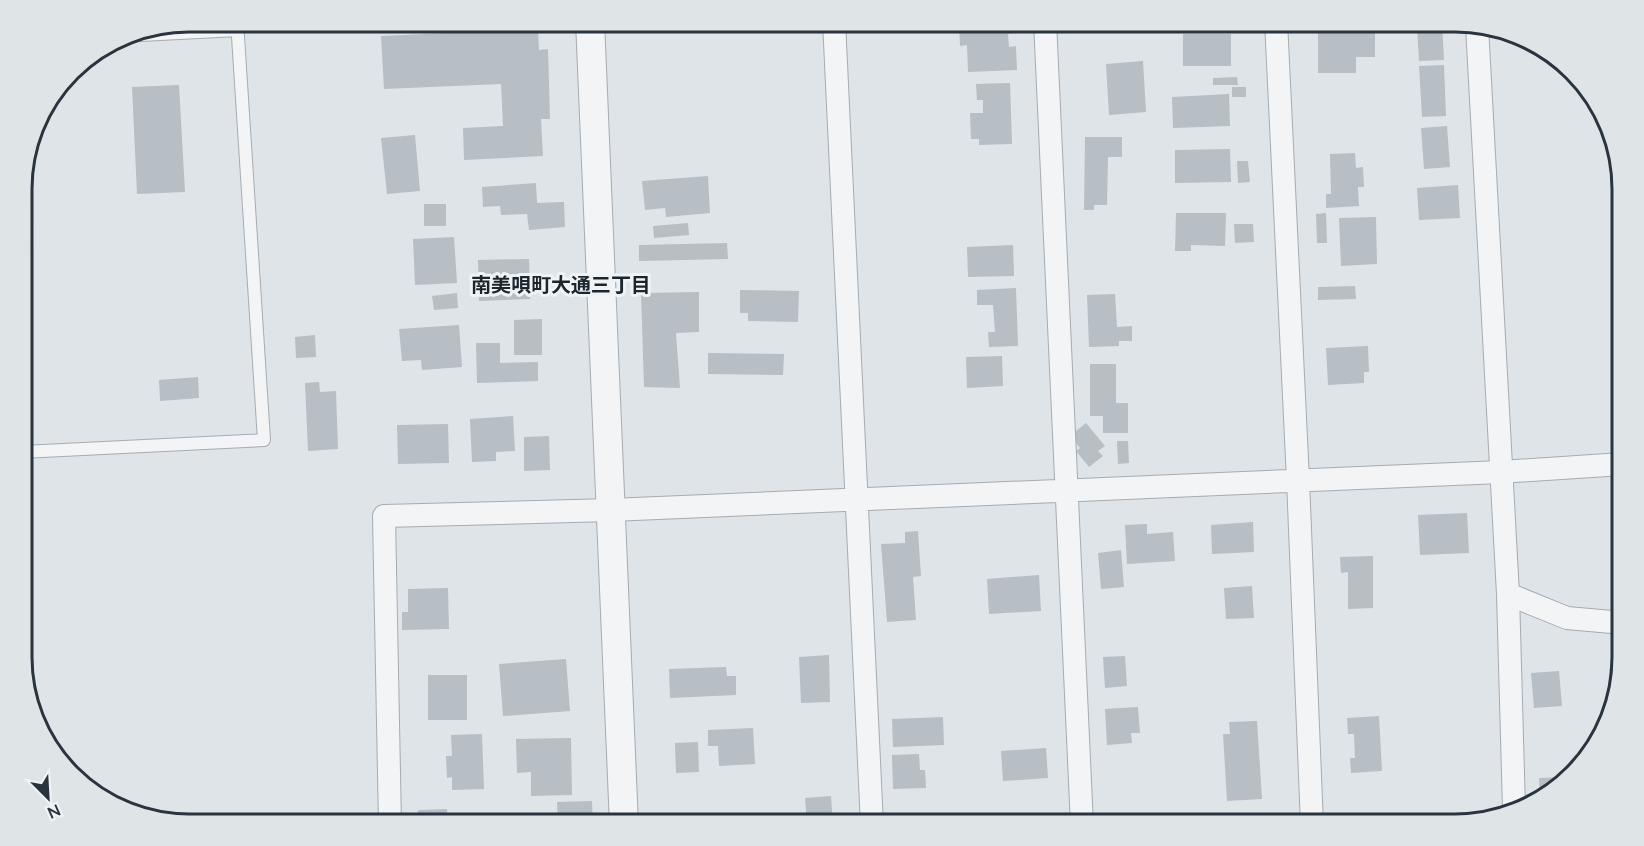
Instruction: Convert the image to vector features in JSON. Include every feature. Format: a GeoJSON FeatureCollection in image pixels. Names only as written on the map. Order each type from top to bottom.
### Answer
{"type":"FeatureCollection","features":[{"type":"Feature","properties":{"kind":"street"},"geometry":{"type":"LineString","coordinates":[[590,32],[624,814]]}},
{"type":"Feature","properties":{"kind":"street"},"geometry":{"type":"LineString","coordinates":[[835,32],[871,814]]}},
{"type":"Feature","properties":{"kind":"street"},"geometry":{"type":"LineString","coordinates":[[1045,32],[1081,814]]}},
{"type":"Feature","properties":{"kind":"street"},"geometry":{"type":"LineString","coordinates":[[1277,32],[1312,814]]}},
{"type":"Feature","properties":{"kind":"street"},"geometry":{"type":"LineString","coordinates":[[1477,33],[1508,594],[1514,803]]}},
{"type":"Feature","properties":{"kind":"street"},"geometry":{"type":"LineString","coordinates":[[390,814],[384,516],[611,510],[1501,472],[1612,465]]}},
{"type":"Feature","properties":{"kind":"street"},"geometry":{"type":"LineString","coordinates":[[1508,594],[1568,618],[1612,622]]}},
{"type":"Feature","properties":{"kind":"lane"},"geometry":{"type":"LineString","coordinates":[[32,452],[264,441],[238,32]]}},
{"type":"Feature","properties":{"kind":"building"},"geometry":{"type":"Polygon","coordinates":[[[538,32],[539,50],[548,49],[550,119],[541,119],[543,156],[464,160],[463,128],[503,126],[501,84],[384,89],[381,36],[538,32]]]}},
{"type":"Feature","properties":{"kind":"building"},"geometry":{"type":"Polygon","coordinates":[[[959,32],[1016,32],[1008,34],[1009,47],[1016,46],[1017,70],[968,72],[967,45],[960,46],[959,32]]]}},
{"type":"Feature","properties":{"kind":"building"},"geometry":{"type":"Polygon","coordinates":[[[1318,32],[1375,32],[1375,57],[1356,57],[1356,73],[1318,73],[1318,32]]]}},
{"type":"Feature","properties":{"kind":"building"},"geometry":{"type":"Polygon","coordinates":[[[1417,32],[1443,32],[1444,60],[1419,61],[1417,32]]]}},
{"type":"Feature","properties":{"kind":"building"},"geometry":{"type":"Polygon","coordinates":[[[1183,34],[1231,34],[1231,66],[1183,66],[1183,34]]]}},
{"type":"Feature","properties":{"kind":"building"},"geometry":{"type":"Polygon","coordinates":[[[1143,61],[1146,112],[1109,115],[1106,64],[1143,61]]]}},
{"type":"Feature","properties":{"kind":"building"},"geometry":{"type":"Polygon","coordinates":[[[1444,65],[1446,116],[1422,117],[1419,66],[1444,65]]]}},
{"type":"Feature","properties":{"kind":"building"},"geometry":{"type":"Polygon","coordinates":[[[1237,77],[1238,85],[1213,85],[1213,78],[1237,77]]]}},
{"type":"Feature","properties":{"kind":"building"},"geometry":{"type":"Polygon","coordinates":[[[1010,83],[1012,144],[979,145],[979,139],[971,139],[970,113],[983,113],[983,100],[977,100],[976,84],[1010,83]]]}},
{"type":"Feature","properties":{"kind":"building"},"geometry":{"type":"Polygon","coordinates":[[[179,85],[185,192],[137,194],[132,87],[179,85]]]}},
{"type":"Feature","properties":{"kind":"building"},"geometry":{"type":"Polygon","coordinates":[[[1232,87],[1246,87],[1246,97],[1232,97],[1232,87]]]}},
{"type":"Feature","properties":{"kind":"building"},"geometry":{"type":"Polygon","coordinates":[[[1229,94],[1230,126],[1173,128],[1172,97],[1229,94]]]}},
{"type":"Feature","properties":{"kind":"building"},"geometry":{"type":"Polygon","coordinates":[[[1447,126],[1450,167],[1424,169],[1421,128],[1447,126]]]}},
{"type":"Feature","properties":{"kind":"building"},"geometry":{"type":"Polygon","coordinates":[[[415,135],[420,191],[387,194],[381,138],[415,135]]]}},
{"type":"Feature","properties":{"kind":"building"},"geometry":{"type":"Polygon","coordinates":[[[1085,137],[1122,137],[1122,157],[1108,157],[1107,205],[1094,205],[1094,210],[1084,210],[1085,137]]]}},
{"type":"Feature","properties":{"kind":"building"},"geometry":{"type":"Polygon","coordinates":[[[1230,149],[1231,182],[1175,183],[1175,150],[1230,149]]]}},
{"type":"Feature","properties":{"kind":"building"},"geometry":{"type":"Polygon","coordinates":[[[1355,153],[1356,168],[1363,167],[1364,187],[1358,187],[1359,206],[1326,208],[1326,194],[1331,194],[1330,154],[1355,153]]]}},
{"type":"Feature","properties":{"kind":"building"},"geometry":{"type":"Polygon","coordinates":[[[1237,161],[1248,161],[1250,182],[1238,183],[1237,161]]]}},
{"type":"Feature","properties":{"kind":"building"},"geometry":{"type":"Polygon","coordinates":[[[708,176],[710,213],[666,217],[665,208],[645,210],[642,181],[708,176]]]}},
{"type":"Feature","properties":{"kind":"building"},"geometry":{"type":"Polygon","coordinates":[[[536,183],[537,203],[564,202],[565,227],[529,230],[527,214],[501,215],[500,206],[483,207],[482,187],[536,183]]]}},
{"type":"Feature","properties":{"kind":"building"},"geometry":{"type":"Polygon","coordinates":[[[1458,185],[1460,218],[1419,220],[1417,188],[1458,185]]]}},
{"type":"Feature","properties":{"kind":"building"},"geometry":{"type":"Polygon","coordinates":[[[424,204],[446,204],[446,226],[424,226],[424,204]]]}},
{"type":"Feature","properties":{"kind":"building"},"geometry":{"type":"Polygon","coordinates":[[[1176,213],[1226,213],[1225,246],[1191,245],[1191,251],[1175,251],[1176,213]]]}},
{"type":"Feature","properties":{"kind":"building"},"geometry":{"type":"Polygon","coordinates":[[[1326,213],[1327,243],[1317,243],[1316,214],[1326,213]]]}},
{"type":"Feature","properties":{"kind":"building"},"geometry":{"type":"Polygon","coordinates":[[[1376,217],[1377,264],[1341,266],[1339,218],[1376,217]]]}},
{"type":"Feature","properties":{"kind":"building"},"geometry":{"type":"Polygon","coordinates":[[[688,223],[689,235],[654,238],[653,226],[688,223]]]}},
{"type":"Feature","properties":{"kind":"building"},"geometry":{"type":"Polygon","coordinates":[[[1234,224],[1253,224],[1254,242],[1235,243],[1234,224]]]}},
{"type":"Feature","properties":{"kind":"building"},"geometry":{"type":"Polygon","coordinates":[[[454,237],[457,283],[415,285],[413,239],[454,237]]]}},
{"type":"Feature","properties":{"kind":"building"},"geometry":{"type":"Polygon","coordinates":[[[727,243],[728,259],[639,261],[639,245],[727,243]]]}},
{"type":"Feature","properties":{"kind":"building"},"geometry":{"type":"Polygon","coordinates":[[[1013,245],[1014,276],[968,277],[967,247],[1013,245]]]}},
{"type":"Feature","properties":{"kind":"building"},"geometry":{"type":"Polygon","coordinates":[[[529,259],[530,299],[479,301],[478,260],[529,259]]]}},
{"type":"Feature","properties":{"kind":"building"},"geometry":{"type":"Polygon","coordinates":[[[1355,286],[1356,299],[1318,300],[1318,287],[1355,286]]]}},
{"type":"Feature","properties":{"kind":"building"},"geometry":{"type":"Polygon","coordinates":[[[1016,288],[1018,346],[989,347],[988,332],[995,332],[993,305],[977,305],[977,290],[1016,288]]]}},
{"type":"Feature","properties":{"kind":"building"},"geometry":{"type":"Polygon","coordinates":[[[740,290],[799,291],[798,322],[748,321],[748,313],[740,313],[740,290]]]}},
{"type":"Feature","properties":{"kind":"building"},"geometry":{"type":"Polygon","coordinates":[[[699,292],[699,332],[676,333],[680,388],[644,387],[641,293],[699,292]]]}},
{"type":"Feature","properties":{"kind":"building"},"geometry":{"type":"Polygon","coordinates":[[[457,293],[458,308],[434,310],[432,296],[457,293]]]}},
{"type":"Feature","properties":{"kind":"building"},"geometry":{"type":"Polygon","coordinates":[[[1115,294],[1117,327],[1132,326],[1132,341],[1119,341],[1119,346],[1089,347],[1087,295],[1115,294]]]}},
{"type":"Feature","properties":{"kind":"building"},"geometry":{"type":"Polygon","coordinates":[[[542,319],[542,355],[514,355],[514,320],[542,319]]]}},
{"type":"Feature","properties":{"kind":"building"},"geometry":{"type":"Polygon","coordinates":[[[459,325],[462,367],[422,370],[421,360],[402,361],[399,329],[459,325]]]}},
{"type":"Feature","properties":{"kind":"building"},"geometry":{"type":"Polygon","coordinates":[[[315,335],[316,357],[296,358],[295,337],[315,335]]]}},
{"type":"Feature","properties":{"kind":"building"},"geometry":{"type":"Polygon","coordinates":[[[476,343],[500,343],[500,363],[538,362],[538,381],[477,383],[476,343]]]}},
{"type":"Feature","properties":{"kind":"building"},"geometry":{"type":"Polygon","coordinates":[[[1368,346],[1369,372],[1364,372],[1364,383],[1328,385],[1326,348],[1368,346]]]}},
{"type":"Feature","properties":{"kind":"building"},"geometry":{"type":"Polygon","coordinates":[[[708,353],[784,354],[783,375],[708,374],[708,353]]]}},
{"type":"Feature","properties":{"kind":"building"},"geometry":{"type":"Polygon","coordinates":[[[1002,356],[1003,386],[967,388],[966,357],[1002,356]]]}},
{"type":"Feature","properties":{"kind":"building"},"geometry":{"type":"Polygon","coordinates":[[[1090,364],[1116,364],[1116,403],[1128,403],[1128,433],[1103,433],[1103,416],[1090,416],[1090,364]]]}},
{"type":"Feature","properties":{"kind":"building"},"geometry":{"type":"Polygon","coordinates":[[[198,377],[199,398],[160,401],[159,380],[198,377]]]}},
{"type":"Feature","properties":{"kind":"building"},"geometry":{"type":"Polygon","coordinates":[[[319,382],[320,392],[336,391],[338,449],[308,451],[305,383],[319,382]]]}},
{"type":"Feature","properties":{"kind":"building"},"geometry":{"type":"Polygon","coordinates":[[[513,416],[515,451],[496,452],[496,461],[472,462],[470,419],[513,416]]]}},
{"type":"Feature","properties":{"kind":"building"},"geometry":{"type":"Polygon","coordinates":[[[1086,423],[1105,446],[1098,451],[1103,456],[1089,467],[1076,451],[1080,448],[1070,436],[1086,423]]]}},
{"type":"Feature","properties":{"kind":"building"},"geometry":{"type":"Polygon","coordinates":[[[448,424],[449,463],[398,464],[397,425],[448,424]]]}},
{"type":"Feature","properties":{"kind":"building"},"geometry":{"type":"Polygon","coordinates":[[[549,436],[550,470],[524,471],[524,437],[549,436]]]}},
{"type":"Feature","properties":{"kind":"building"},"geometry":{"type":"Polygon","coordinates":[[[1117,441],[1128,441],[1129,463],[1118,464],[1117,441]]]}},
{"type":"Feature","properties":{"kind":"building"},"geometry":{"type":"Polygon","coordinates":[[[1467,513],[1469,553],[1420,555],[1418,515],[1467,513]]]}},
{"type":"Feature","properties":{"kind":"building"},"geometry":{"type":"Polygon","coordinates":[[[1253,522],[1254,552],[1212,554],[1211,525],[1253,522]]]}},
{"type":"Feature","properties":{"kind":"building"},"geometry":{"type":"Polygon","coordinates":[[[1147,524],[1147,534],[1173,532],[1175,561],[1127,564],[1125,525],[1147,524]]]}},
{"type":"Feature","properties":{"kind":"building"},"geometry":{"type":"Polygon","coordinates":[[[918,531],[921,576],[913,577],[916,620],[887,622],[881,544],[905,543],[905,532],[918,531]]]}},
{"type":"Feature","properties":{"kind":"building"},"geometry":{"type":"Polygon","coordinates":[[[1121,550],[1124,587],[1101,589],[1098,553],[1121,550]]]}},
{"type":"Feature","properties":{"kind":"building"},"geometry":{"type":"Polygon","coordinates":[[[1373,556],[1373,608],[1348,609],[1348,572],[1341,573],[1340,557],[1373,556]]]}},
{"type":"Feature","properties":{"kind":"building"},"geometry":{"type":"Polygon","coordinates":[[[1039,575],[1041,611],[989,614],[987,579],[1039,575]]]}},
{"type":"Feature","properties":{"kind":"building"},"geometry":{"type":"Polygon","coordinates":[[[1252,586],[1254,618],[1226,619],[1224,588],[1252,586]]]}},
{"type":"Feature","properties":{"kind":"building"},"geometry":{"type":"Polygon","coordinates":[[[448,588],[449,629],[402,630],[402,612],[408,612],[408,589],[448,588]]]}},
{"type":"Feature","properties":{"kind":"building"},"geometry":{"type":"Polygon","coordinates":[[[829,655],[830,702],[801,703],[799,657],[829,655]]]}},
{"type":"Feature","properties":{"kind":"building"},"geometry":{"type":"Polygon","coordinates":[[[1125,656],[1127,686],[1105,688],[1103,657],[1125,656]]]}},
{"type":"Feature","properties":{"kind":"building"},"geometry":{"type":"Polygon","coordinates":[[[566,659],[570,711],[503,716],[499,664],[566,659]]]}},
{"type":"Feature","properties":{"kind":"building"},"geometry":{"type":"Polygon","coordinates":[[[726,667],[727,676],[736,676],[736,695],[670,698],[669,669],[726,667]]]}},
{"type":"Feature","properties":{"kind":"building"},"geometry":{"type":"Polygon","coordinates":[[[1609,669],[1611,669],[1609,686],[1609,669]]]}},
{"type":"Feature","properties":{"kind":"building"},"geometry":{"type":"Polygon","coordinates":[[[1559,671],[1562,706],[1534,708],[1531,673],[1559,671]]]}},
{"type":"Feature","properties":{"kind":"building"},"geometry":{"type":"Polygon","coordinates":[[[428,675],[467,675],[467,720],[428,720],[428,675]]]}},
{"type":"Feature","properties":{"kind":"building"},"geometry":{"type":"Polygon","coordinates":[[[1138,707],[1140,733],[1131,733],[1132,743],[1107,745],[1105,709],[1138,707]]]}},
{"type":"Feature","properties":{"kind":"building"},"geometry":{"type":"Polygon","coordinates":[[[1379,716],[1382,771],[1351,773],[1350,758],[1355,758],[1354,734],[1348,734],[1347,718],[1379,716]]]}},
{"type":"Feature","properties":{"kind":"building"},"geometry":{"type":"Polygon","coordinates":[[[943,717],[944,745],[893,747],[892,719],[943,717]]]}},
{"type":"Feature","properties":{"kind":"building"},"geometry":{"type":"Polygon","coordinates":[[[1257,721],[1262,799],[1227,801],[1223,734],[1230,734],[1229,722],[1257,721]]]}},
{"type":"Feature","properties":{"kind":"building"},"geometry":{"type":"Polygon","coordinates":[[[753,728],[755,764],[719,766],[718,746],[708,746],[708,730],[753,728]]]}},
{"type":"Feature","properties":{"kind":"building"},"geometry":{"type":"Polygon","coordinates":[[[482,734],[484,789],[452,790],[452,777],[447,778],[446,756],[452,756],[451,735],[482,734]]]}},
{"type":"Feature","properties":{"kind":"building"},"geometry":{"type":"Polygon","coordinates":[[[571,738],[572,795],[531,796],[531,772],[517,773],[516,739],[571,738]]]}},
{"type":"Feature","properties":{"kind":"building"},"geometry":{"type":"Polygon","coordinates":[[[698,742],[699,772],[676,773],[675,743],[698,742]]]}},
{"type":"Feature","properties":{"kind":"building"},"geometry":{"type":"Polygon","coordinates":[[[1046,748],[1048,778],[1003,781],[1001,751],[1046,748]]]}},
{"type":"Feature","properties":{"kind":"building"},"geometry":{"type":"Polygon","coordinates":[[[919,754],[920,770],[925,770],[926,788],[893,789],[892,755],[919,754]]]}},
{"type":"Feature","properties":{"kind":"building"},"geometry":{"type":"Polygon","coordinates":[[[1557,777],[1540,790],[1539,778],[1557,777]]]}},
{"type":"Feature","properties":{"kind":"building"},"geometry":{"type":"Polygon","coordinates":[[[831,796],[832,814],[806,814],[805,798],[831,796]]]}},
{"type":"Feature","properties":{"kind":"building"},"geometry":{"type":"Polygon","coordinates":[[[592,801],[593,814],[558,814],[557,802],[592,801]]]}},
{"type":"Feature","properties":{"kind":"building"},"geometry":{"type":"Polygon","coordinates":[[[447,809],[447,814],[418,814],[418,810],[447,809]]]}},
{"type":"Feature","properties":{"kind":"district","name":"南美唄町大通三丁目"},"geometry":{"type":"Point","coordinates":[561,284]}}]}
